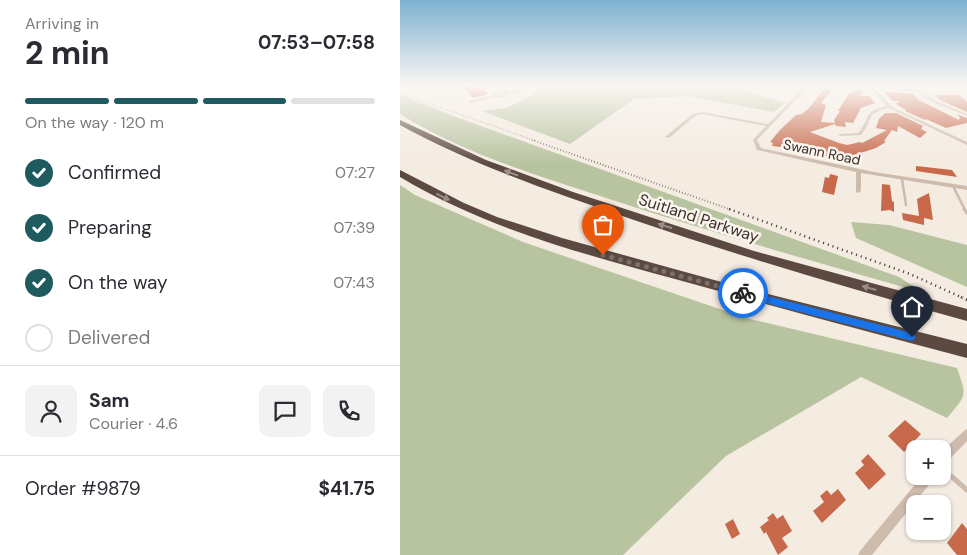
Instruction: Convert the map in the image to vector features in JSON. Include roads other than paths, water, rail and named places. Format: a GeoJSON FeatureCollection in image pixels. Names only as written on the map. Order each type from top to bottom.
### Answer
{"type":"FeatureCollection","features":[{"type":"Feature","properties":{"kind":"highway","name":"Suitland Parkway"},"geometry":{"type":"LineString","coordinates":[[400,122],[481,162],[581,199],[752,254],[967,315]]}},
{"type":"Feature","properties":{"kind":"highway"},"geometry":{"type":"LineString","coordinates":[[400,173],[462,206],[542,236],[714,285],[967,351]]}},
{"type":"Feature","properties":{"kind":"street","name":"Swann Road"},"geometry":{"type":"LineString","coordinates":[[781,112],[755,140],[759,149],[859,171],[967,188]]}},
{"type":"Feature","properties":{"kind":"street"},"geometry":{"type":"LineString","coordinates":[[841,134],[859,134],[872,112]]}},
{"type":"Feature","properties":{"kind":"street"},"geometry":{"type":"LineString","coordinates":[[897,112],[967,144]]}},
{"type":"Feature","properties":{"kind":"street"},"geometry":{"type":"LineString","coordinates":[[667,137],[694,116],[702,113],[768,125]]}},
{"type":"Feature","properties":{"kind":"street"},"geometry":{"type":"LineString","coordinates":[[858,191],[859,171]]}},
{"type":"Feature","properties":{"kind":"street"},"geometry":{"type":"LineString","coordinates":[[951,450],[967,434]]}},
{"type":"Feature","properties":{"kind":"street"},"geometry":{"type":"LineString","coordinates":[[864,555],[922,485]]}},
{"type":"Feature","properties":{"kind":"lane"},"geometry":{"type":"LineString","coordinates":[[902,179],[906,205]]}},
{"type":"Feature","properties":{"kind":"lane"},"geometry":{"type":"LineString","coordinates":[[953,186],[961,205],[967,212]]}},
{"type":"Feature","properties":{"kind":"lane"},"geometry":{"type":"LineString","coordinates":[[951,476],[967,490]]}},
{"type":"Feature","properties":{"kind":"railway"},"geometry":{"type":"LineString","coordinates":[[453,112],[536,141]]}},
{"type":"Feature","properties":{"kind":"railway"},"geometry":{"type":"LineString","coordinates":[[532,140],[732,210]]}},
{"type":"Feature","properties":{"kind":"railway"},"geometry":{"type":"LineString","coordinates":[[729,209],[910,274],[963,298]]}},
{"type":"Feature","properties":{"kind":"railway"},"geometry":{"type":"LineString","coordinates":[[963,298],[967,300]]}}]}
